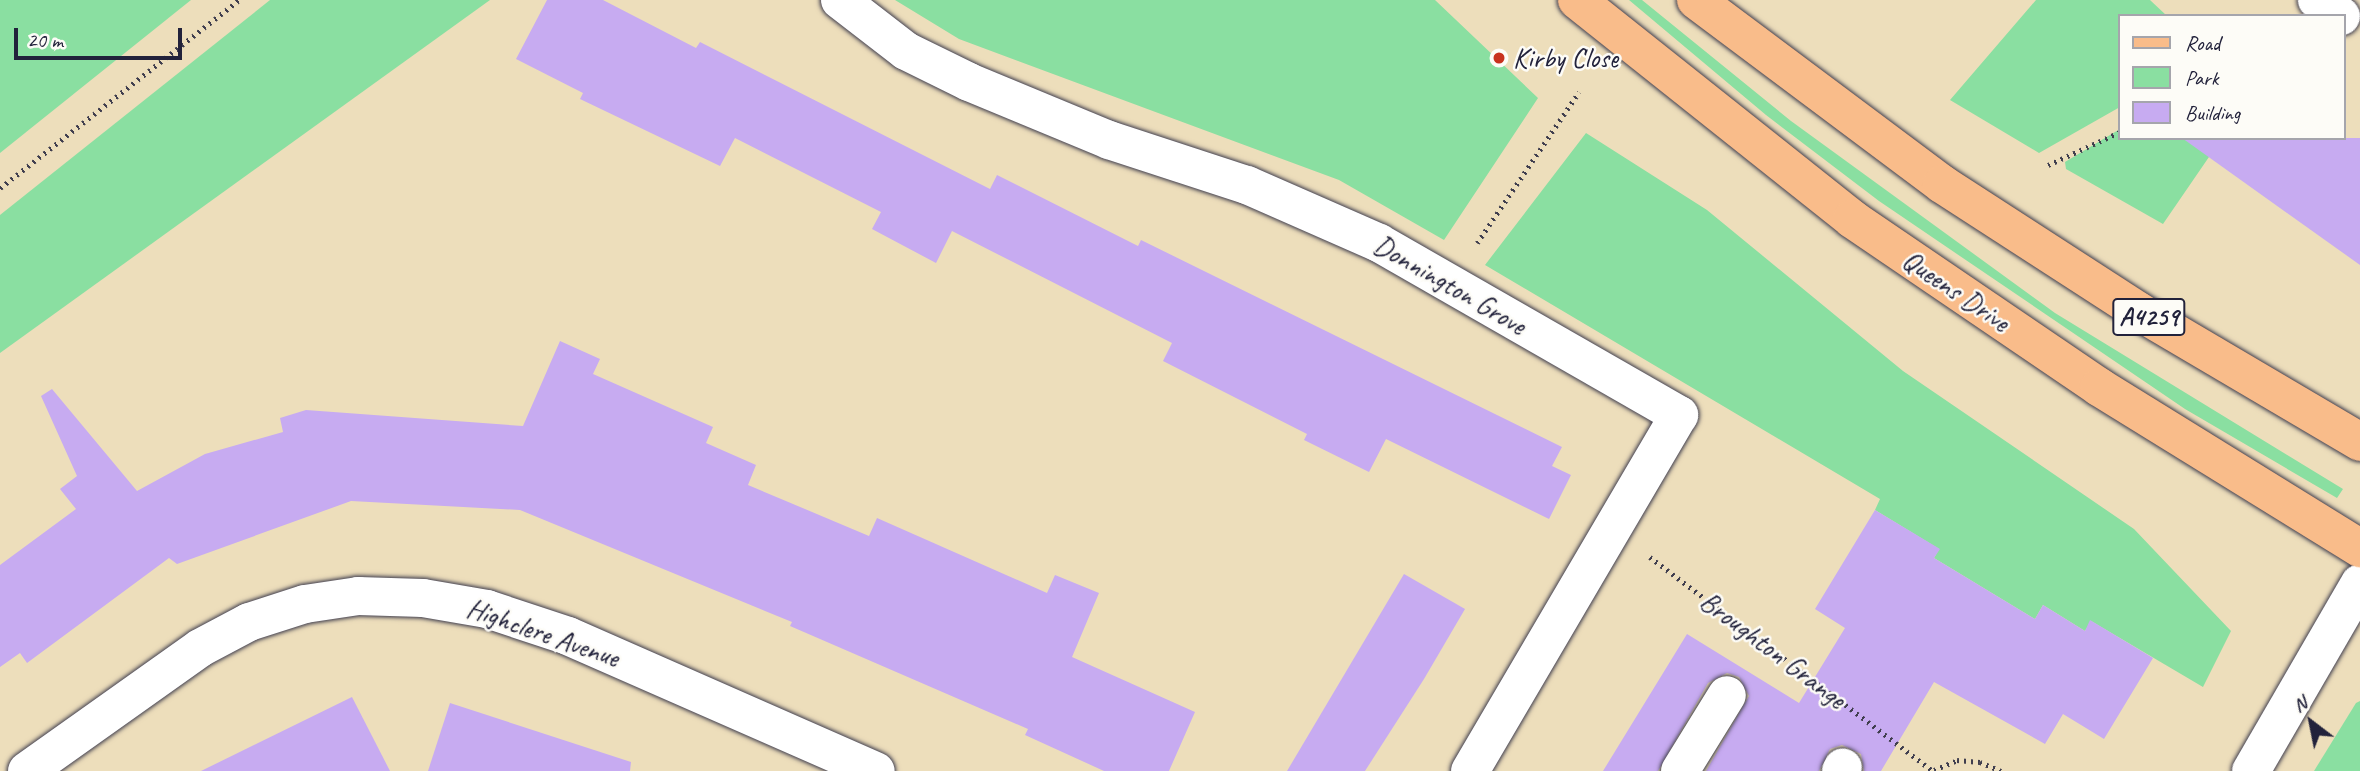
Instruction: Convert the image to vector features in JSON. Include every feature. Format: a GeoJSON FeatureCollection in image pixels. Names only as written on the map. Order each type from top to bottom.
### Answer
{"type":"FeatureCollection","features":[{"type":"Feature","properties":{"kind":"main road","name":"Queens Drive"},"geometry":{"type":"LineString","coordinates":[[1577,0],[1852,219],[2099,387],[2360,548]]}},
{"type":"Feature","properties":{"kind":"main road","name":"A4259"},"geometry":{"type":"LineString","coordinates":[[1696,0],[1942,184],[2138,311],[2360,442]]}},
{"type":"Feature","properties":{"kind":"street","name":"Donnington Grove"},"geometry":{"type":"LineString","coordinates":[[840,0],[906,51],[968,82],[1110,140],[1247,185],[1315,212],[1449,284],[1679,415],[1470,771]]}},
{"type":"Feature","properties":{"kind":"street"},"geometry":{"type":"LineString","coordinates":[[2250,771],[2360,583]]}},
{"type":"Feature","properties":{"kind":"street","name":"Highclere Avenue"},"geometry":{"type":"LineString","coordinates":[[27,771],[200,648],[249,622],[305,604],[358,596],[423,598],[510,617],[568,636],[876,771]]}},
{"type":"Feature","properties":{"kind":"street"},"geometry":{"type":"LineString","coordinates":[[1680,771],[1727,695]]}},
{"type":"Feature","properties":{"kind":"path"},"geometry":{"type":"LineString","coordinates":[[0,188],[239,0]]}},
{"type":"Feature","properties":{"kind":"path"},"geometry":{"type":"LineString","coordinates":[[1449,284],[1579,92]]}},
{"type":"Feature","properties":{"kind":"path"},"geometry":{"type":"LineString","coordinates":[[2048,165],[2118,133]]}},
{"type":"Feature","properties":{"kind":"path","name":"Broughton Grange"},"geometry":{"type":"LineString","coordinates":[[1613,529],[1934,770],[1957,760],[1980,762],[2001,771]]}},
{"type":"Feature","properties":{"kind":"green space"},"geometry":{"type":"Polygon","coordinates":[[[0,0],[191,0],[0,153],[0,0]]]}},
{"type":"Feature","properties":{"kind":"green space"},"geometry":{"type":"Polygon","coordinates":[[[270,0],[490,0],[0,353],[0,215],[270,0]]]}},
{"type":"Feature","properties":{"kind":"green space"},"geometry":{"type":"Polygon","coordinates":[[[895,0],[1435,0],[1538,98],[1444,240],[1339,180],[959,39],[895,0]]]}},
{"type":"Feature","properties":{"kind":"green space"},"geometry":{"type":"Polygon","coordinates":[[[1629,0],[1642,0],[1791,121],[2055,313],[2343,489],[2337,498],[2185,409],[1879,201],[1766,115],[1629,0]]]}},
{"type":"Feature","properties":{"kind":"green space"},"geometry":{"type":"Polygon","coordinates":[[[2036,0],[2150,0],[2165,14],[2118,14],[2118,108],[2039,153],[1950,100],[2036,0]]]}},
{"type":"Feature","properties":{"kind":"green space"},"geometry":{"type":"Polygon","coordinates":[[[2118,130],[2118,140],[2221,140],[2163,224],[2066,169],[2065,162],[2118,130]]]}},
{"type":"Feature","properties":{"kind":"green space"},"geometry":{"type":"Polygon","coordinates":[[[1586,133],[1707,210],[1903,371],[2134,529],[2231,631],[2203,687],[2091,621],[2085,631],[2043,605],[2035,619],[1934,558],[1939,549],[1875,510],[1880,499],[1485,265],[1586,133]]]}},
{"type":"Feature","properties":{"kind":"green space"},"geometry":{"type":"Polygon","coordinates":[[[2360,701],[2360,771],[2314,771],[2356,703],[2360,701]]]}},
{"type":"Feature","properties":{"kind":"building"},"geometry":{"type":"Polygon","coordinates":[[[547,0],[603,0],[696,48],[700,42],[990,189],[997,175],[1138,246],[1141,240],[1562,447],[1552,466],[1571,475],[1549,519],[1386,439],[1369,472],[1304,440],[1307,434],[1163,361],[1172,343],[952,231],[936,263],[872,229],[881,212],[735,138],[720,166],[580,99],[583,93],[516,59],[547,0]]]}},
{"type":"Feature","properties":{"kind":"building"},"geometry":{"type":"Polygon","coordinates":[[[2360,138],[2360,265],[2185,140],[2360,138]]]}},
{"type":"Feature","properties":{"kind":"building"},"geometry":{"type":"Polygon","coordinates":[[[560,341],[600,359],[593,374],[713,427],[706,443],[756,465],[748,485],[869,536],[877,518],[1047,593],[1055,575],[1099,593],[1072,657],[1195,712],[1169,771],[1104,771],[1025,735],[1028,729],[790,626],[792,622],[520,510],[351,501],[177,564],[169,558],[27,663],[20,653],[0,667],[0,565],[76,509],[60,489],[77,476],[41,396],[52,389],[137,491],[205,454],[283,432],[280,418],[306,410],[523,426],[560,341]]]}},
{"type":"Feature","properties":{"kind":"building"},"geometry":{"type":"Polygon","coordinates":[[[1875,510],[1940,549],[1934,558],[2035,619],[2043,605],[2085,631],[2090,620],[2153,658],[2104,739],[2063,714],[2045,744],[1934,682],[1881,771],[1864,771],[1861,754],[1842,745],[1830,749],[1819,771],[1706,771],[1749,696],[1739,677],[1727,673],[1708,683],[1658,771],[1603,771],[1687,634],[1799,703],[1845,628],[1815,609],[1875,510]]]}},
{"type":"Feature","properties":{"kind":"building"},"geometry":{"type":"Polygon","coordinates":[[[1404,574],[1465,609],[1424,679],[1365,771],[1287,771],[1404,574]]]}},
{"type":"Feature","properties":{"kind":"building"},"geometry":{"type":"Polygon","coordinates":[[[352,697],[390,771],[201,771],[352,697]]]}},
{"type":"Feature","properties":{"kind":"building"},"geometry":{"type":"Polygon","coordinates":[[[450,703],[631,762],[630,771],[428,771],[450,703]]]}},
{"type":"Feature","properties":{"kind":"place","name":"Kirby Close"},"geometry":{"type":"Point","coordinates":[1499,58]}}]}
